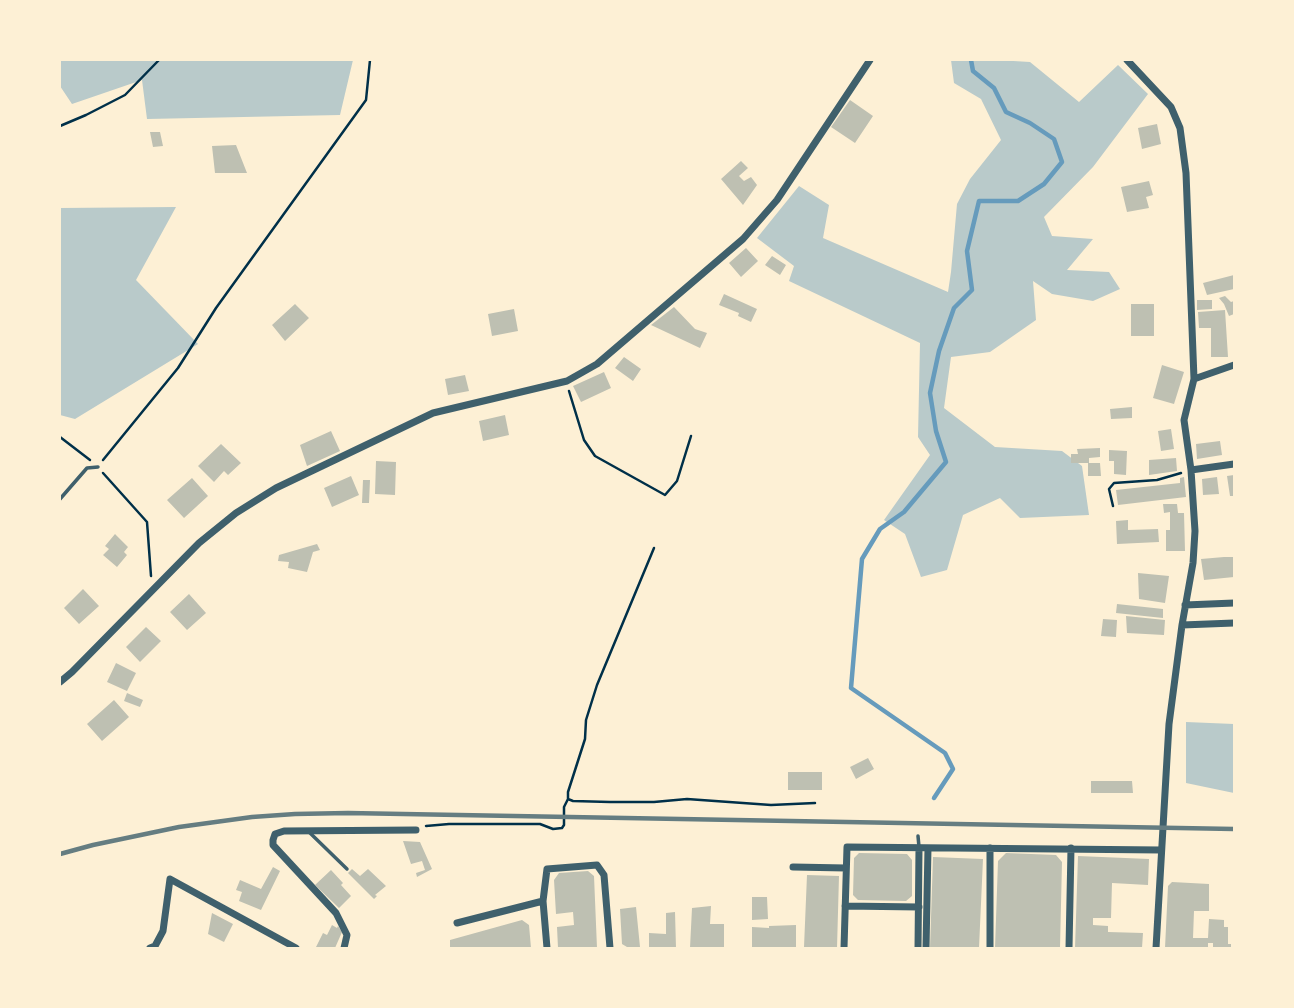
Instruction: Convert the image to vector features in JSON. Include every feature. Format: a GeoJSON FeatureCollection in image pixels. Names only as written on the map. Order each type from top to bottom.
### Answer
{"type":"FeatureCollection","features":[{"type":"Feature","properties":{"kind":"street"},"geometry":{"type":"LineString","coordinates":[[60,682],[198,542],[236,513],[276,488],[433,413],[567,381],[597,364],[743,239],[777,200],[870,60]]}},
{"type":"Feature","properties":{"kind":"street"},"geometry":{"type":"LineString","coordinates":[[1128,60],[1171,107],[1180,128],[1186,173],[1194,379],[1184,420],[1195,531],[1193,563],[1169,724],[1156,948]]}},
{"type":"Feature","properties":{"kind":"street"},"geometry":{"type":"LineString","coordinates":[[1194,379],[1234,365]]}},
{"type":"Feature","properties":{"kind":"street"},"geometry":{"type":"LineString","coordinates":[[1191,470],[1234,464]]}},
{"type":"Feature","properties":{"kind":"street"},"geometry":{"type":"LineString","coordinates":[[1185,605],[1234,603]]}},
{"type":"Feature","properties":{"kind":"street"},"geometry":{"type":"LineString","coordinates":[[1182,625],[1234,623]]}},
{"type":"Feature","properties":{"kind":"street"},"geometry":{"type":"LineString","coordinates":[[344,948],[347,935],[336,913],[273,845],[275,834],[284,831],[416,830]]}},
{"type":"Feature","properties":{"kind":"street"},"geometry":{"type":"LineString","coordinates":[[844,948],[847,847],[1161,850]]}},
{"type":"Feature","properties":{"kind":"street"},"geometry":{"type":"LineString","coordinates":[[918,948],[919,848]]}},
{"type":"Feature","properties":{"kind":"street"},"geometry":{"type":"LineString","coordinates":[[926,948],[928,848]]}},
{"type":"Feature","properties":{"kind":"street"},"geometry":{"type":"LineString","coordinates":[[990,848],[990,948]]}},
{"type":"Feature","properties":{"kind":"street"},"geometry":{"type":"LineString","coordinates":[[1069,948],[1071,848]]}},
{"type":"Feature","properties":{"kind":"street"},"geometry":{"type":"LineString","coordinates":[[547,948],[543,901],[547,869],[597,864],[604,875],[610,948]]}},
{"type":"Feature","properties":{"kind":"street"},"geometry":{"type":"LineString","coordinates":[[793,867],[846,868]]}},
{"type":"Feature","properties":{"kind":"street"},"geometry":{"type":"LineString","coordinates":[[150,948],[155,946],[163,931],[170,879],[296,948]]}},
{"type":"Feature","properties":{"kind":"street"},"geometry":{"type":"LineString","coordinates":[[457,923],[543,901]]}},
{"type":"Feature","properties":{"kind":"street"},"geometry":{"type":"LineString","coordinates":[[845,906],[919,907]]}},
{"type":"Feature","properties":{"kind":"lane"},"geometry":{"type":"LineString","coordinates":[[60,499],[87,468],[98,467]]}},
{"type":"Feature","properties":{"kind":"lane"},"geometry":{"type":"LineString","coordinates":[[307,831],[347,869]]}},
{"type":"Feature","properties":{"kind":"lane"},"geometry":{"type":"LineString","coordinates":[[918,836],[919,848]]}},
{"type":"Feature","properties":{"kind":"path"},"geometry":{"type":"LineString","coordinates":[[60,126],[125,95],[159,60]]}},
{"type":"Feature","properties":{"kind":"path"},"geometry":{"type":"LineString","coordinates":[[98,467],[178,368],[216,309],[366,100],[370,60]]}},
{"type":"Feature","properties":{"kind":"path"},"geometry":{"type":"LineString","coordinates":[[567,381],[584,440],[595,456],[665,495],[677,481],[691,436]]}},
{"type":"Feature","properties":{"kind":"path"},"geometry":{"type":"LineString","coordinates":[[60,437],[98,467],[147,522],[152,589]]}},
{"type":"Feature","properties":{"kind":"path"},"geometry":{"type":"LineString","coordinates":[[1113,506],[1109,489],[1114,482],[1157,480],[1191,470]]}},
{"type":"Feature","properties":{"kind":"path"},"geometry":{"type":"LineString","coordinates":[[416,830],[449,824],[540,824],[562,828],[564,807],[585,739],[586,720],[597,685],[654,548]]}},
{"type":"Feature","properties":{"kind":"path"},"geometry":{"type":"LineString","coordinates":[[568,799],[610,803],[687,799],[771,804],[815,803]]}},
{"type":"Feature","properties":{"kind":"shaded area"},"geometry":{"type":"Polygon","coordinates":[[[60,60],[353,60],[340,115],[147,119],[142,80],[72,104],[60,86],[60,60]]]}},
{"type":"Feature","properties":{"kind":"shaded area"},"geometry":{"type":"Polygon","coordinates":[[[951,60],[1030,62],[1079,102],[1118,65],[1148,94],[1093,167],[1044,217],[1052,236],[1093,239],[1067,270],[1109,272],[1120,289],[1093,301],[1052,294],[1033,281],[1036,320],[990,352],[951,357],[944,408],[995,447],[1062,451],[1082,466],[1089,515],[1020,518],[1000,498],[963,515],[947,570],[921,577],[905,534],[884,520],[930,455],[918,437],[920,343],[789,281],[794,266],[757,238],[799,186],[829,205],[823,238],[948,292],[957,204],[970,179],[1001,140],[981,99],[954,83],[951,60]]]}},
{"type":"Feature","properties":{"kind":"shaded area"},"geometry":{"type":"Polygon","coordinates":[[[176,207],[136,280],[198,344],[75,419],[60,415],[60,208],[176,207]]]}},
{"type":"Feature","properties":{"kind":"shaded area"},"geometry":{"type":"Polygon","coordinates":[[[1186,722],[1234,724],[1234,793],[1186,783],[1186,722]]]}},
{"type":"Feature","properties":{"kind":"building"},"geometry":{"type":"Polygon","coordinates":[[[850,100],[873,116],[855,143],[831,127],[850,100]]]}},
{"type":"Feature","properties":{"kind":"building"},"geometry":{"type":"Polygon","coordinates":[[[1157,124],[1161,144],[1142,149],[1138,128],[1157,124]]]}},
{"type":"Feature","properties":{"kind":"building"},"geometry":{"type":"Polygon","coordinates":[[[150,132],[160,132],[163,146],[153,147],[150,132]]]}},
{"type":"Feature","properties":{"kind":"building"},"geometry":{"type":"Polygon","coordinates":[[[236,145],[247,173],[215,173],[212,146],[236,145]]]}},
{"type":"Feature","properties":{"kind":"building"},"geometry":{"type":"Polygon","coordinates":[[[741,161],[748,168],[739,176],[744,181],[751,177],[757,185],[743,205],[721,179],[741,161]]]}},
{"type":"Feature","properties":{"kind":"building"},"geometry":{"type":"Polygon","coordinates":[[[1149,181],[1153,195],[1146,197],[1149,208],[1127,212],[1121,187],[1149,181]]]}},
{"type":"Feature","properties":{"kind":"building"},"geometry":{"type":"Polygon","coordinates":[[[746,248],[758,261],[741,277],[729,263],[746,248]]]}},
{"type":"Feature","properties":{"kind":"building"},"geometry":{"type":"Polygon","coordinates":[[[772,256],[786,265],[780,275],[765,265],[772,256]]]}},
{"type":"Feature","properties":{"kind":"building"},"geometry":{"type":"Polygon","coordinates":[[[1234,275],[1234,289],[1207,295],[1203,283],[1234,275]]]}},
{"type":"Feature","properties":{"kind":"building"},"geometry":{"type":"Polygon","coordinates":[[[724,294],[757,309],[751,322],[738,316],[739,313],[719,305],[724,294]]]}},
{"type":"Feature","properties":{"kind":"building"},"geometry":{"type":"Polygon","coordinates":[[[1225,296],[1231,302],[1234,301],[1234,314],[1229,316],[1219,298],[1225,296]]]}},
{"type":"Feature","properties":{"kind":"building"},"geometry":{"type":"Polygon","coordinates":[[[1197,300],[1212,300],[1212,309],[1197,310],[1197,300]]]}},
{"type":"Feature","properties":{"kind":"building"},"geometry":{"type":"Polygon","coordinates":[[[295,304],[309,318],[285,341],[272,325],[295,304]]]}},
{"type":"Feature","properties":{"kind":"building"},"geometry":{"type":"Polygon","coordinates":[[[1131,304],[1154,304],[1154,336],[1131,336],[1131,304]]]}},
{"type":"Feature","properties":{"kind":"building"},"geometry":{"type":"Polygon","coordinates":[[[674,307],[695,329],[707,333],[700,348],[651,325],[674,307]]]}},
{"type":"Feature","properties":{"kind":"building"},"geometry":{"type":"Polygon","coordinates":[[[514,309],[518,331],[492,336],[488,314],[514,309]]]}},
{"type":"Feature","properties":{"kind":"building"},"geometry":{"type":"Polygon","coordinates":[[[1225,310],[1228,357],[1211,357],[1211,328],[1199,328],[1198,312],[1225,310]]]}},
{"type":"Feature","properties":{"kind":"building"},"geometry":{"type":"Polygon","coordinates":[[[624,357],[641,369],[633,381],[615,368],[624,357]]]}},
{"type":"Feature","properties":{"kind":"building"},"geometry":{"type":"Polygon","coordinates":[[[1162,365],[1184,372],[1174,404],[1153,398],[1162,365]]]}},
{"type":"Feature","properties":{"kind":"building"},"geometry":{"type":"Polygon","coordinates":[[[604,372],[611,388],[581,402],[573,386],[604,372]]]}},
{"type":"Feature","properties":{"kind":"building"},"geometry":{"type":"Polygon","coordinates":[[[465,375],[469,391],[448,395],[445,379],[465,375]]]}},
{"type":"Feature","properties":{"kind":"building"},"geometry":{"type":"Polygon","coordinates":[[[1132,407],[1132,418],[1111,419],[1110,409],[1132,407]]]}},
{"type":"Feature","properties":{"kind":"building"},"geometry":{"type":"Polygon","coordinates":[[[505,415],[509,435],[483,441],[479,421],[505,415]]]}},
{"type":"Feature","properties":{"kind":"building"},"geometry":{"type":"Polygon","coordinates":[[[1171,429],[1174,449],[1161,451],[1158,431],[1171,429]]]}},
{"type":"Feature","properties":{"kind":"building"},"geometry":{"type":"Polygon","coordinates":[[[331,431],[340,451],[307,466],[300,445],[331,431]]]}},
{"type":"Feature","properties":{"kind":"building"},"geometry":{"type":"Polygon","coordinates":[[[1220,441],[1222,455],[1197,459],[1196,444],[1220,441]]]}},
{"type":"Feature","properties":{"kind":"building"},"geometry":{"type":"Polygon","coordinates":[[[221,444],[241,463],[228,475],[224,471],[214,482],[198,466],[221,444]]]}},
{"type":"Feature","properties":{"kind":"building"},"geometry":{"type":"Polygon","coordinates":[[[1100,448],[1100,457],[1089,458],[1089,463],[1100,463],[1101,476],[1088,476],[1088,463],[1071,463],[1071,454],[1078,454],[1077,449],[1100,448]]]}},
{"type":"Feature","properties":{"kind":"building"},"geometry":{"type":"Polygon","coordinates":[[[1109,450],[1127,451],[1126,475],[1114,474],[1114,461],[1109,461],[1109,450]]]}},
{"type":"Feature","properties":{"kind":"building"},"geometry":{"type":"Polygon","coordinates":[[[1176,458],[1177,471],[1149,475],[1149,460],[1176,458]]]}},
{"type":"Feature","properties":{"kind":"building"},"geometry":{"type":"Polygon","coordinates":[[[376,461],[396,462],[395,495],[375,494],[376,461]]]}},
{"type":"Feature","properties":{"kind":"building"},"geometry":{"type":"Polygon","coordinates":[[[1234,475],[1234,496],[1230,496],[1227,476],[1234,475]]]}},
{"type":"Feature","properties":{"kind":"building"},"geometry":{"type":"Polygon","coordinates":[[[351,476],[359,495],[332,507],[324,488],[351,476]]]}},
{"type":"Feature","properties":{"kind":"building"},"geometry":{"type":"Polygon","coordinates":[[[1184,477],[1186,497],[1118,505],[1116,490],[1180,483],[1180,478],[1184,477]]]}},
{"type":"Feature","properties":{"kind":"building"},"geometry":{"type":"Polygon","coordinates":[[[1217,477],[1219,494],[1203,495],[1202,479],[1217,477]]]}},
{"type":"Feature","properties":{"kind":"building"},"geometry":{"type":"Polygon","coordinates":[[[192,478],[208,496],[184,518],[167,500],[192,478]]]}},
{"type":"Feature","properties":{"kind":"building"},"geometry":{"type":"Polygon","coordinates":[[[363,480],[370,480],[369,503],[362,503],[363,480]]]}},
{"type":"Feature","properties":{"kind":"building"},"geometry":{"type":"Polygon","coordinates":[[[1163,504],[1177,504],[1178,513],[1184,513],[1185,551],[1166,551],[1166,530],[1170,530],[1170,512],[1164,513],[1163,504]]]}},
{"type":"Feature","properties":{"kind":"building"},"geometry":{"type":"Polygon","coordinates":[[[1128,520],[1128,530],[1158,529],[1159,542],[1117,544],[1116,521],[1128,520]]]}},
{"type":"Feature","properties":{"kind":"building"},"geometry":{"type":"Polygon","coordinates":[[[115,534],[128,547],[124,552],[127,555],[117,567],[103,555],[109,549],[105,546],[115,534]]]}},
{"type":"Feature","properties":{"kind":"building"},"geometry":{"type":"Polygon","coordinates":[[[317,544],[320,550],[313,552],[307,572],[288,568],[289,562],[278,561],[279,555],[317,544]]]}},
{"type":"Feature","properties":{"kind":"building"},"geometry":{"type":"Polygon","coordinates":[[[1234,557],[1234,577],[1204,580],[1201,559],[1234,557]]]}},
{"type":"Feature","properties":{"kind":"building"},"geometry":{"type":"Polygon","coordinates":[[[1138,573],[1169,576],[1165,603],[1139,599],[1138,573]]]}},
{"type":"Feature","properties":{"kind":"building"},"geometry":{"type":"Polygon","coordinates":[[[83,589],[99,606],[79,624],[64,608],[83,589]]]}},
{"type":"Feature","properties":{"kind":"building"},"geometry":{"type":"Polygon","coordinates":[[[189,594],[206,613],[187,630],[170,612],[189,594]]]}},
{"type":"Feature","properties":{"kind":"building"},"geometry":{"type":"Polygon","coordinates":[[[1117,604],[1163,609],[1163,618],[1116,613],[1117,604]]]}},
{"type":"Feature","properties":{"kind":"building"},"geometry":{"type":"Polygon","coordinates":[[[1126,616],[1165,620],[1164,635],[1127,633],[1126,616]]]}},
{"type":"Feature","properties":{"kind":"building"},"geometry":{"type":"Polygon","coordinates":[[[1103,619],[1117,620],[1116,637],[1101,636],[1103,619]]]}},
{"type":"Feature","properties":{"kind":"building"},"geometry":{"type":"Polygon","coordinates":[[[146,627],[161,641],[140,662],[126,647],[146,627]]]}},
{"type":"Feature","properties":{"kind":"building"},"geometry":{"type":"Polygon","coordinates":[[[116,663],[136,673],[127,691],[107,682],[116,663]]]}},
{"type":"Feature","properties":{"kind":"building"},"geometry":{"type":"Polygon","coordinates":[[[127,693],[143,700],[140,707],[124,701],[127,693]]]}},
{"type":"Feature","properties":{"kind":"building"},"geometry":{"type":"Polygon","coordinates":[[[114,700],[129,717],[102,741],[87,724],[114,700]]]}},
{"type":"Feature","properties":{"kind":"building"},"geometry":{"type":"Polygon","coordinates":[[[868,758],[874,769],[856,779],[850,767],[868,758]]]}},
{"type":"Feature","properties":{"kind":"building"},"geometry":{"type":"Polygon","coordinates":[[[788,772],[822,772],[822,790],[788,790],[788,772]]]}},
{"type":"Feature","properties":{"kind":"building"},"geometry":{"type":"Polygon","coordinates":[[[1091,781],[1132,781],[1133,793],[1091,793],[1091,781]]]}},
{"type":"Feature","properties":{"kind":"building"},"geometry":{"type":"Polygon","coordinates":[[[403,841],[420,842],[432,869],[417,877],[416,873],[425,870],[422,861],[411,864],[403,841]]]}},
{"type":"Feature","properties":{"kind":"building"},"geometry":{"type":"Polygon","coordinates":[[[859,853],[907,854],[912,860],[912,896],[906,901],[858,900],[853,895],[854,858],[859,853]]]}},
{"type":"Feature","properties":{"kind":"building"},"geometry":{"type":"Polygon","coordinates":[[[1006,853],[1056,855],[1062,862],[1060,948],[995,948],[998,861],[1006,853]]]}},
{"type":"Feature","properties":{"kind":"building"},"geometry":{"type":"Polygon","coordinates":[[[1078,856],[1149,859],[1148,885],[1112,883],[1111,918],[1093,918],[1093,925],[1108,926],[1108,932],[1143,933],[1142,948],[1075,948],[1078,856]]]}},
{"type":"Feature","properties":{"kind":"building"},"geometry":{"type":"Polygon","coordinates":[[[933,857],[983,859],[979,948],[930,948],[933,857]]]}},
{"type":"Feature","properties":{"kind":"building"},"geometry":{"type":"Polygon","coordinates":[[[273,867],[280,871],[261,910],[239,901],[242,892],[236,890],[240,880],[261,889],[273,867]]]}},
{"type":"Feature","properties":{"kind":"building"},"geometry":{"type":"Polygon","coordinates":[[[352,869],[360,876],[368,869],[386,886],[374,899],[348,873],[352,869]]]}},
{"type":"Feature","properties":{"kind":"building"},"geometry":{"type":"Polygon","coordinates":[[[331,870],[351,896],[339,908],[315,885],[331,870]]]}},
{"type":"Feature","properties":{"kind":"building"},"geometry":{"type":"Polygon","coordinates":[[[588,871],[594,876],[597,948],[558,948],[557,927],[574,925],[573,912],[556,914],[554,880],[559,873],[588,871]]]}},
{"type":"Feature","properties":{"kind":"building"},"geometry":{"type":"Polygon","coordinates":[[[807,875],[839,876],[837,948],[804,947],[807,875]]]}},
{"type":"Feature","properties":{"kind":"building"},"geometry":{"type":"Polygon","coordinates":[[[1172,882],[1209,884],[1209,911],[1194,911],[1193,938],[1208,938],[1209,919],[1224,920],[1224,927],[1228,927],[1228,944],[1231,944],[1231,948],[1213,948],[1213,943],[1208,943],[1208,948],[1165,948],[1168,886],[1172,882]]]}},
{"type":"Feature","properties":{"kind":"building"},"geometry":{"type":"Polygon","coordinates":[[[752,897],[767,897],[768,919],[752,920],[752,897]]]}},
{"type":"Feature","properties":{"kind":"building"},"geometry":{"type":"Polygon","coordinates":[[[711,906],[710,924],[724,924],[724,948],[690,948],[692,908],[711,906]]]}},
{"type":"Feature","properties":{"kind":"building"},"geometry":{"type":"Polygon","coordinates":[[[636,907],[640,947],[627,947],[622,944],[620,909],[636,907]]]}},
{"type":"Feature","properties":{"kind":"building"},"geometry":{"type":"Polygon","coordinates":[[[675,912],[676,948],[649,948],[649,933],[666,934],[666,913],[675,912]]]}},
{"type":"Feature","properties":{"kind":"building"},"geometry":{"type":"Polygon","coordinates":[[[212,913],[233,924],[224,942],[208,934],[212,913]]]}},
{"type":"Feature","properties":{"kind":"building"},"geometry":{"type":"Polygon","coordinates":[[[522,920],[529,925],[531,948],[450,948],[450,940],[522,920]]]}},
{"type":"Feature","properties":{"kind":"building"},"geometry":{"type":"Polygon","coordinates":[[[332,925],[337,928],[338,926],[342,932],[335,948],[316,947],[323,933],[327,935],[332,925]]]}},
{"type":"Feature","properties":{"kind":"building"},"geometry":{"type":"Polygon","coordinates":[[[796,925],[796,948],[752,948],[752,927],[796,925]]]}},
{"type":"Feature","properties":{"kind":"waterway"},"geometry":{"type":"LineString","coordinates":[[934,798],[953,769],[945,753],[851,688],[862,559],[880,529],[904,512],[946,462],[936,431],[930,393],[939,351],[954,308],[972,290],[967,251],[979,201],[1018,201],[1044,184],[1062,162],[1054,139],[1030,123],[1006,112],[994,88],[973,71],[971,60]]}},
{"type":"Feature","properties":{"kind":"railway"},"geometry":{"type":"LineString","coordinates":[[60,854],[179,827],[295,814],[1234,829]]}}]}
